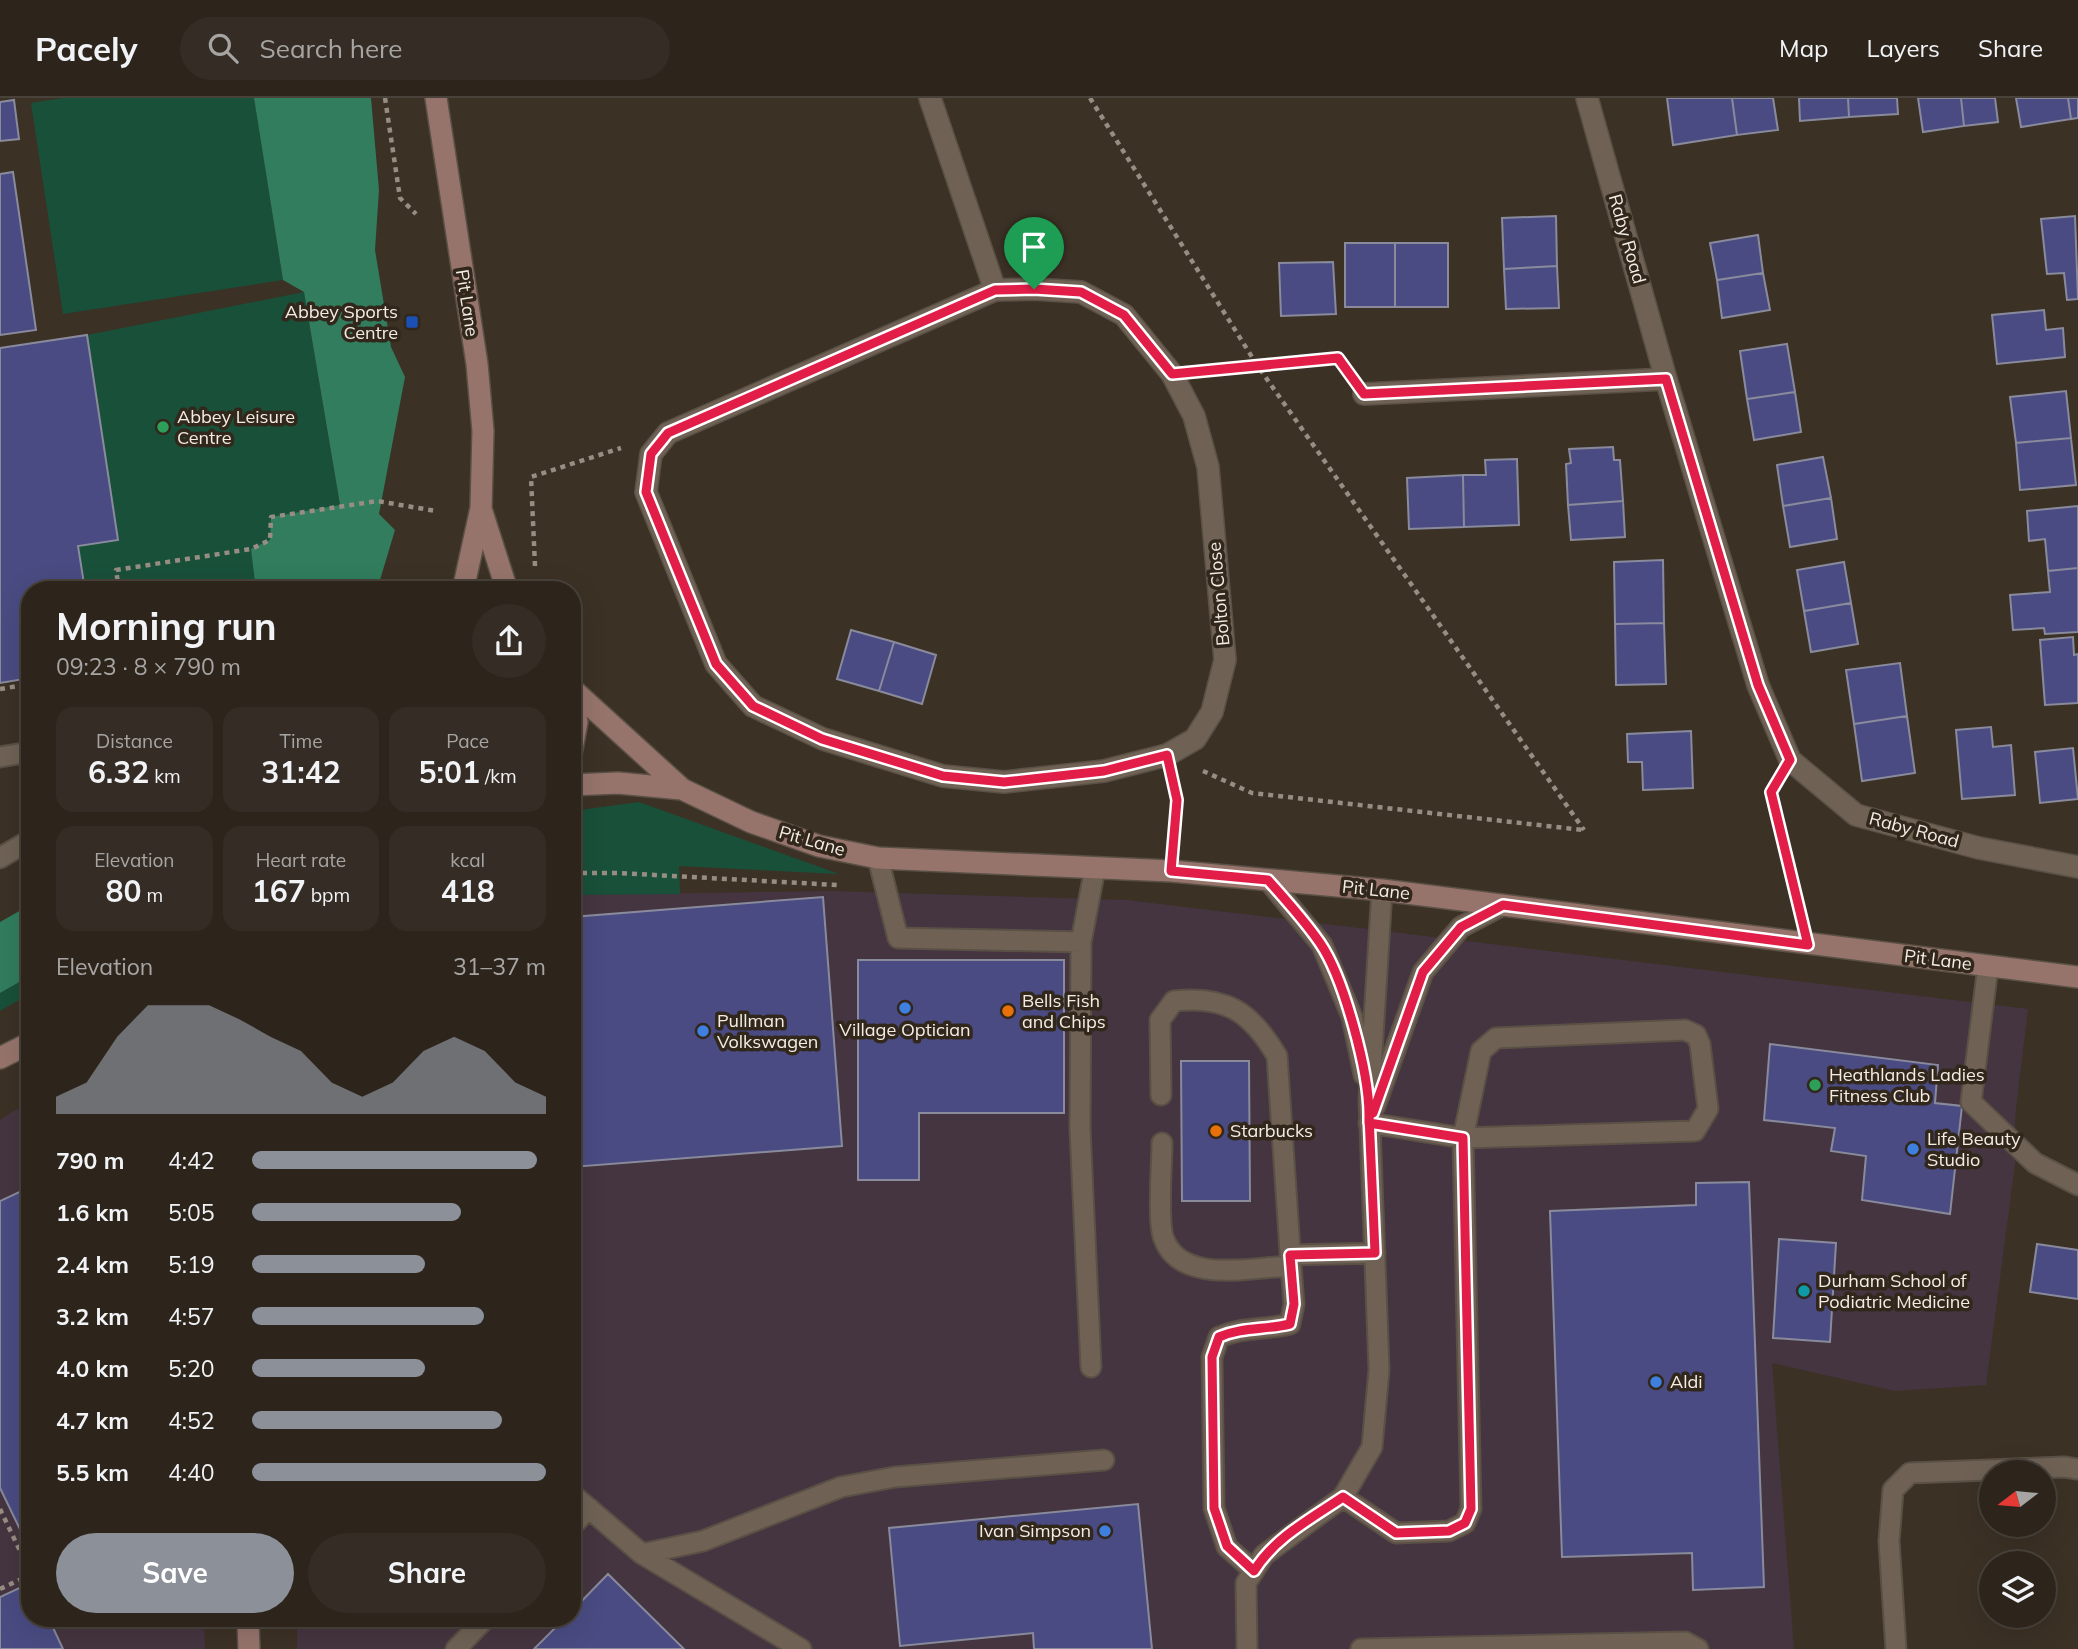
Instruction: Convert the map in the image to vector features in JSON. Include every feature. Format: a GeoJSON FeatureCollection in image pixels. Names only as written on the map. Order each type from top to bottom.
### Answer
{"type":"FeatureCollection","features":[{"type":"Feature","properties":{"kind":"street","name":"Pit Lane"},"geometry":{"type":"LineString","coordinates":[[436,98],[477,364],[483,431],[481,509]]}},
{"type":"Feature","properties":{"kind":"street"},"geometry":{"type":"LineString","coordinates":[[930,98],[995,290]]}},
{"type":"Feature","properties":{"kind":"street","name":"Raby Road"},"geometry":{"type":"LineString","coordinates":[[1587,98],[1666,379],[1758,685],[1790,760],[1856,815],[1979,848],[2078,867]]}},
{"type":"Feature","properties":{"kind":"street","name":"Bolton Close"},"geometry":{"type":"LineString","coordinates":[[995,290],[1081,292],[1124,315],[1172,374],[1194,416],[1208,467],[1225,660],[1212,712],[1195,739],[1167,755],[1104,771],[1004,782],[943,776],[822,739],[753,706],[716,664],[646,492],[651,454],[668,433],[995,290]]}},
{"type":"Feature","properties":{"kind":"street"},"geometry":{"type":"LineString","coordinates":[[1364,394],[1666,379]]}},
{"type":"Feature","properties":{"kind":"street"},"geometry":{"type":"LineString","coordinates":[[481,509],[504,581]]}},
{"type":"Feature","properties":{"kind":"street"},"geometry":{"type":"LineString","coordinates":[[465,581],[481,509]]}},
{"type":"Feature","properties":{"kind":"street","name":"Pit Lane"},"geometry":{"type":"LineString","coordinates":[[581,697],[682,789],[751,822],[819,846],[878,858],[1171,871],[1382,890],[2078,977]]}},
{"type":"Feature","properties":{"kind":"street","name":"Pit Lane"},"geometry":{"type":"LineString","coordinates":[[581,785],[618,783],[682,789]]}},
{"type":"Feature","properties":{"kind":"street"},"geometry":{"type":"LineString","coordinates":[[0,1058],[21,1048]]}},
{"type":"Feature","properties":{"kind":"street"},"geometry":{"type":"LineString","coordinates":[[248,1627],[249,1649]]}},
{"type":"Feature","properties":{"kind":"lane"},"geometry":{"type":"LineString","coordinates":[[0,757],[21,754]]}},
{"type":"Feature","properties":{"kind":"lane"},"geometry":{"type":"LineString","coordinates":[[0,858],[21,845]]}},
{"type":"Feature","properties":{"kind":"lane"},"geometry":{"type":"LineString","coordinates":[[878,858],[898,938],[1081,942]]}},
{"type":"Feature","properties":{"kind":"lane"},"geometry":{"type":"LineString","coordinates":[[1091,1367],[1080,1129],[1081,942],[1095,868]]}},
{"type":"Feature","properties":{"kind":"lane"},"geometry":{"type":"LineString","coordinates":[[1268,880],[1322,945],[1352,1017],[1369,1113]]}},
{"type":"Feature","properties":{"kind":"lane"},"geometry":{"type":"LineString","coordinates":[[1247,1649],[1246,1583],[1273,1548],[1343,1497],[1371,1447],[1379,1370],[1369,1113],[1382,890]]}},
{"type":"Feature","properties":{"kind":"lane"},"geometry":{"type":"LineString","coordinates":[[1369,1113],[1373,1113],[1423,972],[1461,927],[1503,905]]}},
{"type":"Feature","properties":{"kind":"lane"},"geometry":{"type":"LineString","coordinates":[[1988,966],[1971,1102],[2035,1163],[2078,1185]]}},
{"type":"Feature","properties":{"kind":"lane"},"geometry":{"type":"LineString","coordinates":[[1161,1095],[1160,1020],[1174,1001],[1202,998],[1229,1005],[1263,1033],[1277,1056],[1294,1304],[1290,1324],[1273,1328],[1238,1329],[1219,1337],[1212,1357],[1214,1508],[1227,1546],[1254,1571]]}},
{"type":"Feature","properties":{"kind":"lane"},"geometry":{"type":"LineString","coordinates":[[1343,1497],[1396,1533],[1449,1531],[1465,1523],[1471,1509],[1463,1138],[1481,1051],[1496,1038],[1685,1030],[1696,1035],[1700,1044],[1707,1109],[1695,1131],[1463,1138],[1369,1113]]}},
{"type":"Feature","properties":{"kind":"lane"},"geometry":{"type":"LineString","coordinates":[[1161,1143],[1163,1238],[1174,1256],[1192,1267],[1209,1269],[1375,1253]]}},
{"type":"Feature","properties":{"kind":"lane"},"geometry":{"type":"LineString","coordinates":[[642,1554],[703,1541],[841,1487],[895,1477],[1104,1460]]}},
{"type":"Feature","properties":{"kind":"lane"},"geometry":{"type":"LineString","coordinates":[[1896,1649],[1889,1541],[1893,1490],[1910,1473],[2064,1467],[2078,1469]]}},
{"type":"Feature","properties":{"kind":"lane"},"geometry":{"type":"LineString","coordinates":[[581,1501],[642,1554],[801,1649]]}},
{"type":"Feature","properties":{"kind":"lane"},"geometry":{"type":"LineString","coordinates":[[581,1516],[589,1508]]}},
{"type":"Feature","properties":{"kind":"lane"},"geometry":{"type":"LineString","coordinates":[[456,1649],[477,1627]]}},
{"type":"Feature","properties":{"kind":"lane"},"geometry":{"type":"LineString","coordinates":[[1361,1649],[1685,1643],[1698,1649]]}},
{"type":"Feature","properties":{"kind":"path"},"geometry":{"type":"LineString","coordinates":[[385,98],[400,198],[415,214]]}},
{"type":"Feature","properties":{"kind":"path"},"geometry":{"type":"LineString","coordinates":[[1090,98],[1257,365],[1584,830],[1252,793],[1167,755]]}},
{"type":"Feature","properties":{"kind":"path"},"geometry":{"type":"LineString","coordinates":[[1172,374],[1338,358],[1364,394]]}},
{"type":"Feature","properties":{"kind":"path"},"geometry":{"type":"LineString","coordinates":[[523,581],[535,577],[531,477],[668,433]]}},
{"type":"Feature","properties":{"kind":"path"},"geometry":{"type":"LineString","coordinates":[[118,581],[116,570],[251,549],[270,540],[271,517],[377,501],[436,511]]}},
{"type":"Feature","properties":{"kind":"path"},"geometry":{"type":"LineString","coordinates":[[0,689],[21,686]]}},
{"type":"Feature","properties":{"kind":"path"},"geometry":{"type":"LineString","coordinates":[[1167,755],[1177,800],[1171,871]]}},
{"type":"Feature","properties":{"kind":"path"},"geometry":{"type":"LineString","coordinates":[[1790,760],[1771,792],[1808,945]]}},
{"type":"Feature","properties":{"kind":"path"},"geometry":{"type":"LineString","coordinates":[[581,873],[842,885],[878,858]]}},
{"type":"Feature","properties":{"kind":"path"},"geometry":{"type":"LineString","coordinates":[[0,1509],[21,1554]]}},
{"type":"Feature","properties":{"kind":"path"},"geometry":{"type":"LineString","coordinates":[[0,1589],[21,1578]]}},
{"type":"Feature","properties":{"kind":"shaded area"},"geometry":{"type":"Polygon","coordinates":[[[830,891],[1127,900],[2028,1009],[2015,1117],[2015,1164],[1986,1385],[1895,1391],[1772,1363],[1794,1649],[297,1649],[297,1627],[581,1627],[581,895],[830,891]]]}},
{"type":"Feature","properties":{"kind":"shaded area"},"geometry":{"type":"Polygon","coordinates":[[[21,1109],[21,1627],[204,1627],[205,1649],[0,1649],[0,1120],[21,1109]]]}},
{"type":"Feature","properties":{"kind":"green space"},"geometry":{"type":"Polygon","coordinates":[[[62,98],[254,98],[283,280],[63,314],[31,103],[62,98]]]}},
{"type":"Feature","properties":{"kind":"green space"},"geometry":{"type":"Polygon","coordinates":[[[254,98],[371,98],[379,190],[375,250],[391,347],[405,377],[379,514],[395,530],[380,581],[255,581],[251,549],[270,540],[271,517],[340,505],[304,292],[283,280],[254,98]]]}},
{"type":"Feature","properties":{"kind":"green space","name":"Abbey Leisure Centre"},"geometry":{"type":"Polygon","coordinates":[[[304,292],[340,506],[336,581],[21,581],[21,680],[0,683],[0,348],[87,335],[304,292]]]}},
{"type":"Feature","properties":{"kind":"green space"},"geometry":{"type":"Polygon","coordinates":[[[639,802],[839,874],[679,866],[680,894],[581,895],[581,810],[639,802]]]}},
{"type":"Feature","properties":{"kind":"green space"},"geometry":{"type":"Polygon","coordinates":[[[21,910],[21,981],[0,993],[0,922],[21,910]]]}},
{"type":"Feature","properties":{"kind":"green space"},"geometry":{"type":"Polygon","coordinates":[[[21,981],[21,999],[0,1011],[0,993],[21,981]]]}},
{"type":"Feature","properties":{"kind":"building"},"geometry":{"type":"Polygon","coordinates":[[[1667,98],[1732,98],[1737,135],[1673,145],[1667,98]]]}},
{"type":"Feature","properties":{"kind":"building"},"geometry":{"type":"Polygon","coordinates":[[[1732,98],[1773,98],[1778,130],[1737,135],[1732,98]]]}},
{"type":"Feature","properties":{"kind":"building"},"geometry":{"type":"Polygon","coordinates":[[[1799,98],[1848,98],[1849,117],[1800,121],[1799,98]]]}},
{"type":"Feature","properties":{"kind":"building"},"geometry":{"type":"Polygon","coordinates":[[[1848,98],[1897,98],[1898,114],[1849,117],[1848,98]]]}},
{"type":"Feature","properties":{"kind":"building"},"geometry":{"type":"Polygon","coordinates":[[[1918,98],[1961,98],[1964,126],[1923,132],[1918,98]]]}},
{"type":"Feature","properties":{"kind":"building"},"geometry":{"type":"Polygon","coordinates":[[[1961,98],[1995,98],[1998,122],[1964,126],[1961,98]]]}},
{"type":"Feature","properties":{"kind":"building"},"geometry":{"type":"Polygon","coordinates":[[[2016,98],[2068,98],[2071,119],[2021,127],[2016,98]]]}},
{"type":"Feature","properties":{"kind":"building"},"geometry":{"type":"Polygon","coordinates":[[[2068,98],[2078,98],[2078,118],[2071,119],[2068,98]]]}},
{"type":"Feature","properties":{"kind":"building"},"geometry":{"type":"Polygon","coordinates":[[[14,100],[19,139],[0,141],[0,102],[14,100]]]}},
{"type":"Feature","properties":{"kind":"building"},"geometry":{"type":"Polygon","coordinates":[[[13,172],[36,330],[0,335],[0,174],[13,172]]]}},
{"type":"Feature","properties":{"kind":"building"},"geometry":{"type":"Polygon","coordinates":[[[1556,216],[1557,266],[1504,269],[1502,218],[1556,216]]]}},
{"type":"Feature","properties":{"kind":"building"},"geometry":{"type":"Polygon","coordinates":[[[2075,216],[2078,299],[2067,300],[2064,273],[2047,274],[2041,219],[2075,216]]]}},
{"type":"Feature","properties":{"kind":"building"},"geometry":{"type":"Polygon","coordinates":[[[1758,235],[1763,273],[1717,280],[1710,243],[1758,235]]]}},
{"type":"Feature","properties":{"kind":"building"},"geometry":{"type":"Polygon","coordinates":[[[1345,243],[1395,243],[1395,307],[1345,307],[1345,243]]]}},
{"type":"Feature","properties":{"kind":"building"},"geometry":{"type":"Polygon","coordinates":[[[1395,243],[1448,243],[1448,307],[1395,307],[1395,243]]]}},
{"type":"Feature","properties":{"kind":"building"},"geometry":{"type":"Polygon","coordinates":[[[1333,262],[1336,314],[1281,316],[1279,263],[1333,262]]]}},
{"type":"Feature","properties":{"kind":"building"},"geometry":{"type":"Polygon","coordinates":[[[1557,266],[1559,308],[1506,309],[1504,269],[1557,266]]]}},
{"type":"Feature","properties":{"kind":"building"},"geometry":{"type":"Polygon","coordinates":[[[1763,273],[1770,310],[1722,318],[1717,280],[1763,273]]]}},
{"type":"Feature","properties":{"kind":"building"},"geometry":{"type":"Polygon","coordinates":[[[2044,310],[2046,330],[2063,328],[2065,357],[1997,364],[1992,315],[2044,310]]]}},
{"type":"Feature","properties":{"kind":"building"},"geometry":{"type":"Polygon","coordinates":[[[87,335],[118,540],[78,546],[84,581],[21,581],[21,680],[0,683],[0,348],[87,335]]]}},
{"type":"Feature","properties":{"kind":"building"},"geometry":{"type":"Polygon","coordinates":[[[1787,344],[1795,392],[1747,399],[1740,351],[1787,344]]]}},
{"type":"Feature","properties":{"kind":"building"},"geometry":{"type":"Polygon","coordinates":[[[2066,391],[2071,438],[2016,443],[2010,397],[2066,391]]]}},
{"type":"Feature","properties":{"kind":"building"},"geometry":{"type":"Polygon","coordinates":[[[1795,392],[1801,432],[1754,440],[1747,399],[1795,392]]]}},
{"type":"Feature","properties":{"kind":"building"},"geometry":{"type":"Polygon","coordinates":[[[2071,438],[2076,485],[2020,490],[2016,443],[2071,438]]]}},
{"type":"Feature","properties":{"kind":"building"},"geometry":{"type":"Polygon","coordinates":[[[1613,447],[1614,460],[1620,460],[1623,501],[1568,505],[1566,464],[1571,463],[1569,449],[1613,447]]]}},
{"type":"Feature","properties":{"kind":"building"},"geometry":{"type":"Polygon","coordinates":[[[1823,457],[1831,498],[1783,506],[1777,465],[1823,457]]]}},
{"type":"Feature","properties":{"kind":"building"},"geometry":{"type":"Polygon","coordinates":[[[1517,459],[1519,525],[1464,527],[1463,475],[1486,475],[1485,460],[1517,459]]]}},
{"type":"Feature","properties":{"kind":"building"},"geometry":{"type":"Polygon","coordinates":[[[1463,475],[1464,527],[1409,529],[1407,478],[1463,475]]]}},
{"type":"Feature","properties":{"kind":"building"},"geometry":{"type":"Polygon","coordinates":[[[1831,498],[1837,539],[1790,547],[1783,506],[1831,498]]]}},
{"type":"Feature","properties":{"kind":"building"},"geometry":{"type":"Polygon","coordinates":[[[1623,501],[1625,537],[1571,540],[1568,505],[1623,501]]]}},
{"type":"Feature","properties":{"kind":"building"},"geometry":{"type":"Polygon","coordinates":[[[2078,506],[2078,568],[2048,571],[2045,539],[2029,541],[2027,511],[2078,506]]]}},
{"type":"Feature","properties":{"kind":"building"},"geometry":{"type":"Polygon","coordinates":[[[1663,560],[1664,623],[1615,624],[1614,562],[1663,560]]]}},
{"type":"Feature","properties":{"kind":"building"},"geometry":{"type":"Polygon","coordinates":[[[1844,562],[1851,603],[1804,611],[1797,570],[1844,562]]]}},
{"type":"Feature","properties":{"kind":"building"},"geometry":{"type":"Polygon","coordinates":[[[2078,568],[2078,632],[2045,634],[2044,628],[2013,630],[2010,595],[2050,592],[2048,571],[2078,568]]]}},
{"type":"Feature","properties":{"kind":"building"},"geometry":{"type":"Polygon","coordinates":[[[1851,603],[1858,644],[1811,652],[1804,611],[1851,603]]]}},
{"type":"Feature","properties":{"kind":"building"},"geometry":{"type":"Polygon","coordinates":[[[1664,623],[1666,684],[1616,685],[1615,624],[1664,623]]]}},
{"type":"Feature","properties":{"kind":"building"},"geometry":{"type":"Polygon","coordinates":[[[851,630],[894,642],[879,691],[837,679],[851,630]]]}},
{"type":"Feature","properties":{"kind":"building"},"geometry":{"type":"Polygon","coordinates":[[[2073,637],[2074,655],[2078,654],[2078,703],[2045,705],[2040,640],[2073,637]]]}},
{"type":"Feature","properties":{"kind":"building"},"geometry":{"type":"Polygon","coordinates":[[[894,642],[936,655],[922,704],[879,691],[894,642]]]}},
{"type":"Feature","properties":{"kind":"building"},"geometry":{"type":"Polygon","coordinates":[[[1900,663],[1907,716],[1854,724],[1846,670],[1900,663]]]}},
{"type":"Feature","properties":{"kind":"building"},"geometry":{"type":"Polygon","coordinates":[[[1907,716],[1915,773],[1862,781],[1854,724],[1907,716]]]}},
{"type":"Feature","properties":{"kind":"building"},"geometry":{"type":"Polygon","coordinates":[[[1991,727],[1993,747],[2011,745],[2015,795],[1962,799],[1956,730],[1991,727]]]}},
{"type":"Feature","properties":{"kind":"building"},"geometry":{"type":"Polygon","coordinates":[[[1691,731],[1693,788],[1643,790],[1642,762],[1628,762],[1627,734],[1691,731]]]}},
{"type":"Feature","properties":{"kind":"building"},"geometry":{"type":"Polygon","coordinates":[[[2073,748],[2078,799],[2040,803],[2035,752],[2073,748]]]}},
{"type":"Feature","properties":{"kind":"building","name":"Pullman Volkswagen"},"geometry":{"type":"Polygon","coordinates":[[[823,897],[842,1146],[581,1166],[581,916],[823,897]]]}},
{"type":"Feature","properties":{"kind":"building"},"geometry":{"type":"Polygon","coordinates":[[[858,960],[1064,960],[1064,1113],[919,1113],[919,1180],[858,1180],[858,960]]]}},
{"type":"Feature","properties":{"kind":"building"},"geometry":{"type":"Polygon","coordinates":[[[1770,1044],[1938,1065],[1935,1103],[1962,1106],[1950,1214],[1862,1200],[1866,1156],[1831,1151],[1835,1128],[1764,1120],[1770,1044]]]}},
{"type":"Feature","properties":{"kind":"building","name":"Starbucks"},"geometry":{"type":"Polygon","coordinates":[[[1181,1061],[1249,1061],[1250,1201],[1182,1201],[1181,1061]]]}},
{"type":"Feature","properties":{"kind":"building","name":"Aldi"},"geometry":{"type":"Polygon","coordinates":[[[1749,1182],[1764,1587],[1693,1590],[1692,1553],[1562,1557],[1550,1211],[1696,1205],[1696,1183],[1749,1182]]]}},
{"type":"Feature","properties":{"kind":"building"},"geometry":{"type":"Polygon","coordinates":[[[21,1191],[21,1531],[0,1488],[0,1201],[21,1191]]]}},
{"type":"Feature","properties":{"kind":"building","name":"Durham School of Podiatric Medicine"},"geometry":{"type":"Polygon","coordinates":[[[1779,1239],[1836,1243],[1830,1342],[1773,1338],[1779,1239]]]}},
{"type":"Feature","properties":{"kind":"building"},"geometry":{"type":"Polygon","coordinates":[[[2037,1244],[2078,1250],[2078,1299],[2030,1292],[2037,1244]]]}},
{"type":"Feature","properties":{"kind":"building"},"geometry":{"type":"Polygon","coordinates":[[[1138,1504],[1152,1649],[1034,1649],[1033,1633],[900,1646],[889,1528],[1138,1504]]]}},
{"type":"Feature","properties":{"kind":"building"},"geometry":{"type":"Polygon","coordinates":[[[608,1574],[684,1649],[534,1649],[556,1627],[581,1627],[581,1602],[608,1574]]]}},
{"type":"Feature","properties":{"kind":"building"},"geometry":{"type":"Polygon","coordinates":[[[21,1587],[21,1627],[53,1627],[63,1649],[0,1649],[0,1597],[21,1587]]]}},
{"type":"Feature","properties":{"kind":"place","name":"Abbey Sports Centre"},"geometry":{"type":"Point","coordinates":[412,322]}},
{"type":"Feature","properties":{"kind":"place","name":"Abbey Leisure Centre"},"geometry":{"type":"Point","coordinates":[163,427]}},
{"type":"Feature","properties":{"kind":"place","name":"Village Optician"},"geometry":{"type":"Point","coordinates":[905,1008]}},
{"type":"Feature","properties":{"kind":"place","name":"Bells Fish and Chips"},"geometry":{"type":"Point","coordinates":[1008,1011]}},
{"type":"Feature","properties":{"kind":"place","name":"Pullman Volkswagen"},"geometry":{"type":"Point","coordinates":[703,1031]}},
{"type":"Feature","properties":{"kind":"place","name":"Heathlands Ladies Fitness Club"},"geometry":{"type":"Point","coordinates":[1815,1085]}},
{"type":"Feature","properties":{"kind":"place","name":"Starbucks"},"geometry":{"type":"Point","coordinates":[1216,1131]}},
{"type":"Feature","properties":{"kind":"place","name":"Life Beauty Studio"},"geometry":{"type":"Point","coordinates":[1913,1149]}},
{"type":"Feature","properties":{"kind":"place","name":"Durham School of Podiatric Medicine"},"geometry":{"type":"Point","coordinates":[1804,1291]}},
{"type":"Feature","properties":{"kind":"place","name":"Aldi"},"geometry":{"type":"Point","coordinates":[1656,1382]}},
{"type":"Feature","properties":{"kind":"place","name":"Ivan Simpson"},"geometry":{"type":"Point","coordinates":[1105,1531]}},
{"type":"Feature","properties":{"kind":"route"},"geometry":{"type":"LineString","coordinates":[[1034,289],[995,290],[668,433],[651,454],[646,492],[716,664],[753,706],[822,739],[943,776],[1004,782],[1104,771],[1167,755],[1177,800],[1171,871],[1268,880],[1322,945],[1352,1017],[1369,1100],[1369,1115],[1375,1253],[1290,1255],[1294,1304],[1290,1324],[1273,1328],[1238,1329],[1219,1337],[1212,1357],[1214,1508],[1227,1546],[1254,1571],[1264,1555],[1291,1532],[1343,1497],[1396,1533],[1449,1531],[1465,1523],[1471,1509],[1463,1138],[1369,1123],[1369,1115],[1373,1113],[1423,972],[1461,927],[1503,905],[1808,945],[1771,792],[1790,760],[1758,685],[1666,379],[1364,394],[1338,358],[1172,374],[1124,315],[1081,292],[1034,289]]}}]}
